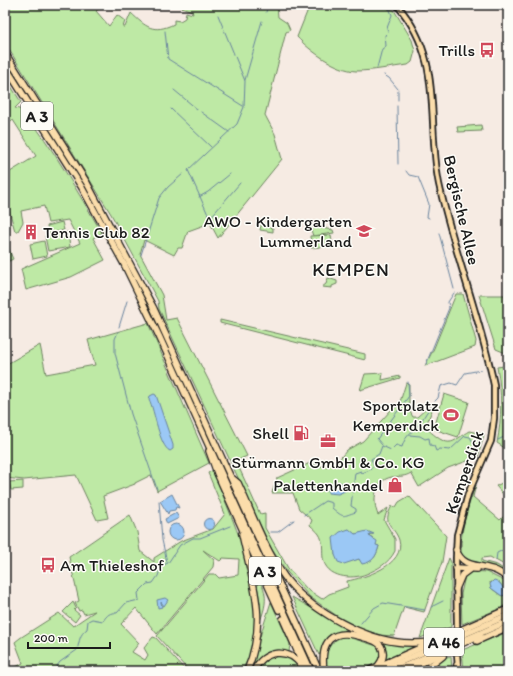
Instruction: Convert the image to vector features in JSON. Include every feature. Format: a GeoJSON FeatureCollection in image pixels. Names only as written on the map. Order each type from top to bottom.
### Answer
{"type":"FeatureCollection","features":[{"type":"Feature","properties":{"kind":"highway","name":"A 3"},"geometry":{"type":"LineString","coordinates":[[5,52],[87,183],[113,229],[162,326],[318,671]]}},
{"type":"Feature","properties":{"kind":"highway","name":"A 3"},"geometry":{"type":"LineString","coordinates":[[5,66],[76,179],[124,264],[157,331],[208,445],[218,472],[311,671]]}},
{"type":"Feature","properties":{"kind":"highway"},"geometry":{"type":"LineString","coordinates":[[218,472],[306,671]]}},
{"type":"Feature","properties":{"kind":"highway"},"geometry":{"type":"LineString","coordinates":[[230,476],[238,483],[278,567],[289,583],[303,597],[343,623],[379,638],[405,643],[433,642]]}},
{"type":"Feature","properties":{"kind":"highway"},"geometry":{"type":"LineString","coordinates":[[239,522],[253,577],[258,606],[256,636],[247,671]]}},
{"type":"Feature","properties":{"kind":"highway"},"geometry":{"type":"LineString","coordinates":[[456,550],[463,562],[474,567],[491,571],[508,581]]}},
{"type":"Feature","properties":{"kind":"highway"},"geometry":{"type":"LineString","coordinates":[[456,567],[474,567],[496,570],[508,578]]}},
{"type":"Feature","properties":{"kind":"highway"},"geometry":{"type":"LineString","coordinates":[[456,589],[462,574],[474,567]]}},
{"type":"Feature","properties":{"kind":"highway"},"geometry":{"type":"LineString","coordinates":[[497,613],[508,605]]}},
{"type":"Feature","properties":{"kind":"highway"},"geometry":{"type":"LineString","coordinates":[[368,671],[379,669],[433,642],[508,609]]}},
{"type":"Feature","properties":{"kind":"highway","name":"A 46"},"geometry":{"type":"LineString","coordinates":[[379,669],[508,615]]}},
{"type":"Feature","properties":{"kind":"highway","name":"A 46"},"geometry":{"type":"LineString","coordinates":[[394,671],[508,621]]}},
{"type":"Feature","properties":{"kind":"highway"},"geometry":{"type":"LineString","coordinates":[[405,671],[470,642],[488,629]]}},
{"type":"Feature","properties":{"kind":"highway"},"geometry":{"type":"LineString","coordinates":[[432,659],[506,629]]}},
{"type":"Feature","properties":{"kind":"highway"},"geometry":{"type":"LineString","coordinates":[[324,671],[323,655],[326,644],[334,636],[341,633],[354,634],[378,643],[383,651],[383,658],[379,669]]}},
{"type":"Feature","properties":{"kind":"highway"},"geometry":{"type":"LineString","coordinates":[[309,650],[324,671]]}},
{"type":"Feature","properties":{"kind":"highway"},"geometry":{"type":"LineString","coordinates":[[254,671],[263,658],[268,655],[281,653],[292,657],[306,671]]}},
{"type":"Feature","properties":{"kind":"highway"},"geometry":{"type":"LineString","coordinates":[[424,671],[446,654]]}},
{"type":"Feature","properties":{"kind":"main road","name":"Bergische Allee"},"geometry":{"type":"LineString","coordinates":[[397,5],[406,15],[417,35],[426,57],[432,88],[434,147],[439,182],[487,355]]}},
{"type":"Feature","properties":{"kind":"main road","name":"Kemperdick"},"geometry":{"type":"LineString","coordinates":[[458,669],[456,550],[460,521],[468,494],[491,441],[495,408],[494,385],[487,355]]}},
{"type":"Feature","properties":{"kind":"green space"},"geometry":{"type":"Polygon","coordinates":[[[5,5],[104,5],[96,11],[109,26],[117,15],[125,21],[123,27],[125,27],[131,13],[150,28],[155,29],[174,24],[174,20],[180,21],[185,18],[186,12],[193,14],[192,11],[176,5],[277,5],[278,17],[287,23],[290,30],[286,32],[265,115],[275,134],[282,159],[218,238],[210,223],[188,231],[182,248],[178,248],[174,255],[144,240],[140,254],[162,295],[166,320],[177,318],[247,456],[236,461],[260,514],[265,513],[265,528],[288,568],[307,589],[322,599],[329,594],[348,587],[347,581],[373,573],[390,563],[396,557],[399,549],[399,540],[388,521],[389,512],[392,506],[396,507],[399,502],[409,496],[446,536],[442,562],[424,612],[404,607],[394,636],[379,635],[358,627],[337,616],[310,597],[287,572],[271,548],[159,309],[158,301],[111,214],[5,43],[5,5]]]}},
{"type":"Feature","properties":{"kind":"green space"},"geometry":{"type":"Polygon","coordinates":[[[306,5],[386,5],[388,9],[394,10],[412,40],[415,51],[412,62],[408,65],[356,71],[340,67],[324,59],[297,37],[307,12],[306,5]]]}},
{"type":"Feature","properties":{"kind":"green space"},"geometry":{"type":"Polygon","coordinates":[[[5,77],[21,102],[15,108],[23,110],[34,124],[102,233],[93,238],[105,260],[71,277],[26,290],[21,269],[80,243],[68,220],[48,223],[44,206],[21,211],[23,222],[18,231],[15,231],[9,210],[10,172],[36,156],[13,120],[5,124],[5,77]]]}},
{"type":"Feature","properties":{"kind":"green space"},"geometry":{"type":"Polygon","coordinates":[[[481,125],[482,131],[458,132],[457,127],[481,125]]]}},
{"type":"Feature","properties":{"kind":"green space"},"geometry":{"type":"Polygon","coordinates":[[[62,222],[64,230],[49,234],[47,226],[62,222]]]}},
{"type":"Feature","properties":{"kind":"green space"},"geometry":{"type":"Polygon","coordinates":[[[261,225],[273,228],[273,232],[260,230],[261,225]]]}},
{"type":"Feature","properties":{"kind":"green space"},"geometry":{"type":"Polygon","coordinates":[[[311,226],[333,230],[334,233],[313,236],[311,226]]]}},
{"type":"Feature","properties":{"kind":"green space"},"geometry":{"type":"Polygon","coordinates":[[[68,232],[70,247],[48,251],[45,236],[68,232]]]}},
{"type":"Feature","properties":{"kind":"green space"},"geometry":{"type":"Polygon","coordinates":[[[331,235],[332,243],[329,246],[311,248],[310,236],[331,235]]]}},
{"type":"Feature","properties":{"kind":"green space"},"geometry":{"type":"Polygon","coordinates":[[[44,241],[47,256],[33,259],[30,244],[44,241]]]}},
{"type":"Feature","properties":{"kind":"green space"},"geometry":{"type":"Polygon","coordinates":[[[7,245],[13,259],[5,263],[5,246],[7,245]]]}},
{"type":"Feature","properties":{"kind":"green space"},"geometry":{"type":"Polygon","coordinates":[[[328,278],[337,281],[337,284],[332,286],[332,288],[322,287],[326,284],[328,278]]]}},
{"type":"Feature","properties":{"kind":"green space"},"geometry":{"type":"Polygon","coordinates":[[[456,294],[463,294],[476,341],[475,347],[425,366],[434,348],[456,294]]]}},
{"type":"Feature","properties":{"kind":"green space"},"geometry":{"type":"Polygon","coordinates":[[[479,295],[508,295],[508,354],[496,349],[479,295]]]}},
{"type":"Feature","properties":{"kind":"green space"},"geometry":{"type":"Polygon","coordinates":[[[220,320],[365,354],[365,360],[220,323],[220,320]]]}},
{"type":"Feature","properties":{"kind":"green space"},"geometry":{"type":"Polygon","coordinates":[[[148,323],[209,463],[157,491],[151,475],[135,484],[103,496],[108,518],[97,520],[76,475],[24,480],[5,478],[5,365],[40,345],[46,374],[95,365],[88,340],[148,323]]]}},
{"type":"Feature","properties":{"kind":"green space"},"geometry":{"type":"Polygon","coordinates":[[[497,367],[508,367],[508,450],[497,443],[501,405],[497,367]]]}},
{"type":"Feature","properties":{"kind":"green space"},"geometry":{"type":"Polygon","coordinates":[[[383,373],[382,380],[400,376],[400,378],[360,390],[365,374],[383,373]]]}},
{"type":"Feature","properties":{"kind":"green space"},"geometry":{"type":"Polygon","coordinates":[[[406,383],[409,384],[409,410],[413,417],[417,417],[427,408],[433,408],[426,425],[437,437],[446,442],[450,442],[469,431],[484,434],[478,457],[448,468],[419,487],[411,473],[404,476],[392,477],[381,482],[376,492],[376,509],[378,515],[388,508],[384,520],[395,539],[395,551],[393,555],[379,568],[360,576],[340,576],[329,570],[325,565],[321,537],[310,525],[312,520],[299,509],[293,493],[272,493],[277,478],[310,463],[325,467],[337,462],[347,450],[363,441],[391,410],[399,405],[406,383]],[[348,529],[335,548],[335,555],[347,562],[359,559],[362,563],[371,560],[377,553],[379,546],[376,545],[372,537],[369,536],[370,534],[373,534],[367,532],[355,534],[348,529]]]}},
{"type":"Feature","properties":{"kind":"green space","name":"Sportplatz Kemperdick"},"geometry":{"type":"Polygon","coordinates":[[[444,394],[469,402],[458,437],[434,429],[444,394]]]}},
{"type":"Feature","properties":{"kind":"green space"},"geometry":{"type":"Polygon","coordinates":[[[213,470],[250,570],[255,597],[256,623],[252,648],[241,671],[189,671],[157,636],[209,574],[215,574],[219,578],[238,575],[239,559],[223,558],[220,561],[203,550],[214,560],[213,567],[157,634],[136,608],[121,624],[139,643],[132,652],[145,660],[148,655],[144,648],[153,637],[156,638],[186,671],[9,671],[23,663],[15,642],[20,638],[59,613],[73,626],[95,611],[84,614],[82,610],[79,611],[75,603],[79,601],[69,557],[130,515],[137,532],[140,551],[154,562],[154,558],[181,541],[213,529],[225,514],[208,473],[213,470]]]}},
{"type":"Feature","properties":{"kind":"green space"},"geometry":{"type":"Polygon","coordinates":[[[508,480],[508,500],[496,486],[508,480]]]}},
{"type":"Feature","properties":{"kind":"green space"},"geometry":{"type":"Polygon","coordinates":[[[23,481],[23,489],[11,490],[9,482],[23,481]]]}},
{"type":"Feature","properties":{"kind":"green space"},"geometry":{"type":"Polygon","coordinates":[[[476,485],[473,497],[500,520],[506,514],[508,515],[508,567],[490,557],[482,558],[482,561],[497,565],[508,572],[508,575],[463,559],[461,552],[462,533],[467,511],[476,485]]]}},
{"type":"Feature","properties":{"kind":"green space"},"geometry":{"type":"Polygon","coordinates":[[[449,558],[451,562],[451,627],[420,638],[449,558]]]}},
{"type":"Feature","properties":{"kind":"green space"},"geometry":{"type":"Polygon","coordinates":[[[253,564],[263,585],[265,597],[265,604],[260,621],[260,602],[253,564]]]}},
{"type":"Feature","properties":{"kind":"green space"},"geometry":{"type":"Polygon","coordinates":[[[473,571],[486,572],[506,582],[508,585],[508,602],[501,608],[462,624],[461,594],[465,576],[473,571]],[[490,582],[491,588],[500,595],[505,595],[505,591],[500,583],[490,582]]]}},
{"type":"Feature","properties":{"kind":"green space"},"geometry":{"type":"Polygon","coordinates":[[[292,597],[350,630],[339,632],[329,637],[324,643],[319,655],[292,597]]]}},
{"type":"Feature","properties":{"kind":"green space"},"geometry":{"type":"Polygon","coordinates":[[[73,602],[76,608],[74,610],[80,615],[75,622],[63,612],[73,602]]]}},
{"type":"Feature","properties":{"kind":"green space"},"geometry":{"type":"Polygon","coordinates":[[[271,602],[290,644],[289,652],[276,651],[266,654],[258,660],[252,671],[249,671],[271,602]]]}},
{"type":"Feature","properties":{"kind":"green space"},"geometry":{"type":"Polygon","coordinates":[[[508,632],[508,671],[464,671],[462,650],[508,632]]]}},
{"type":"Feature","properties":{"kind":"green space"},"geometry":{"type":"Polygon","coordinates":[[[345,636],[377,646],[380,653],[378,662],[360,671],[328,671],[326,659],[328,649],[335,641],[345,636]]]}},
{"type":"Feature","properties":{"kind":"green space"},"geometry":{"type":"Polygon","coordinates":[[[381,642],[420,644],[384,661],[385,650],[381,642]]]}},
{"type":"Feature","properties":{"kind":"green space"},"geometry":{"type":"Polygon","coordinates":[[[280,655],[293,661],[302,671],[257,671],[261,664],[266,660],[280,655]]]}},
{"type":"Feature","properties":{"kind":"green space"},"geometry":{"type":"Polygon","coordinates":[[[451,656],[452,671],[429,671],[446,657],[451,656]]]}},
{"type":"Feature","properties":{"kind":"water"},"geometry":{"type":"Polygon","coordinates":[[[154,394],[156,395],[173,445],[173,449],[170,451],[166,448],[160,436],[149,399],[150,396],[154,394]]]}},
{"type":"Feature","properties":{"kind":"water"},"geometry":{"type":"Polygon","coordinates":[[[339,482],[347,485],[345,491],[338,494],[328,493],[328,487],[339,482]]]}},
{"type":"Feature","properties":{"kind":"water"},"geometry":{"type":"Polygon","coordinates":[[[172,494],[179,508],[176,507],[175,510],[169,511],[168,514],[160,501],[172,494]]]}},
{"type":"Feature","properties":{"kind":"water"},"geometry":{"type":"Polygon","coordinates":[[[176,513],[179,518],[167,524],[165,519],[176,513]]]}},
{"type":"Feature","properties":{"kind":"water"},"geometry":{"type":"Polygon","coordinates":[[[207,519],[211,519],[213,520],[213,528],[207,529],[204,526],[204,522],[207,519]]]}},
{"type":"Feature","properties":{"kind":"water"},"geometry":{"type":"Polygon","coordinates":[[[176,524],[182,526],[184,532],[182,538],[176,540],[170,538],[168,532],[170,526],[176,524]]]}},
{"type":"Feature","properties":{"kind":"water"},"geometry":{"type":"Polygon","coordinates":[[[349,529],[355,534],[367,531],[374,534],[370,534],[369,536],[377,541],[376,545],[379,546],[375,556],[366,563],[362,564],[359,559],[344,564],[338,562],[335,555],[333,538],[340,532],[349,529]]]}},
{"type":"Feature","properties":{"kind":"water"},"geometry":{"type":"Polygon","coordinates":[[[494,580],[502,586],[505,595],[502,596],[491,588],[490,584],[494,580]]]}},
{"type":"Feature","properties":{"kind":"water"},"geometry":{"type":"Polygon","coordinates":[[[165,598],[168,600],[164,606],[161,602],[162,607],[158,608],[157,600],[165,598]]]}},
{"type":"Feature","properties":{"kind":"waterway"},"geometry":{"type":"LineString","coordinates":[[266,12],[268,5]]}},
{"type":"Feature","properties":{"kind":"waterway"},"geometry":{"type":"LineString","coordinates":[[377,68],[382,49],[386,46],[385,35],[388,32],[387,28],[392,15],[388,5]]}},
{"type":"Feature","properties":{"kind":"waterway"},"geometry":{"type":"LineString","coordinates":[[210,219],[188,170],[237,124],[244,107],[245,81],[218,15]]}},
{"type":"Feature","properties":{"kind":"waterway"},"geometry":{"type":"LineString","coordinates":[[245,80],[262,21]]}},
{"type":"Feature","properties":{"kind":"waterway"},"geometry":{"type":"LineString","coordinates":[[165,31],[168,59],[243,106]]}},
{"type":"Feature","properties":{"kind":"waterway"},"geometry":{"type":"LineString","coordinates":[[384,75],[389,78],[398,89]]}},
{"type":"Feature","properties":{"kind":"waterway"},"geometry":{"type":"LineString","coordinates":[[174,90],[197,109]]}},
{"type":"Feature","properties":{"kind":"waterway"},"geometry":{"type":"LineString","coordinates":[[398,91],[398,100]]}},
{"type":"Feature","properties":{"kind":"waterway"},"geometry":{"type":"LineString","coordinates":[[397,106],[398,164]]}},
{"type":"Feature","properties":{"kind":"waterway"},"geometry":{"type":"LineString","coordinates":[[171,109],[211,147]]}},
{"type":"Feature","properties":{"kind":"waterway"},"geometry":{"type":"LineString","coordinates":[[201,112],[229,132]]}},
{"type":"Feature","properties":{"kind":"waterway"},"geometry":{"type":"LineString","coordinates":[[406,171],[409,175],[418,177],[429,204],[427,217],[429,218]]}},
{"type":"Feature","properties":{"kind":"waterway"},"geometry":{"type":"LineString","coordinates":[[141,255],[159,198],[168,187],[183,174]]}},
{"type":"Feature","properties":{"kind":"waterway"},"geometry":{"type":"LineString","coordinates":[[199,197],[208,192],[230,174]]}},
{"type":"Feature","properties":{"kind":"waterway"},"geometry":{"type":"LineString","coordinates":[[210,218],[240,183]]}},
{"type":"Feature","properties":{"kind":"waterway"},"geometry":{"type":"LineString","coordinates":[[439,233],[454,289]]}},
{"type":"Feature","properties":{"kind":"waterway"},"geometry":{"type":"LineString","coordinates":[[426,364],[449,308],[448,302],[454,293]]}},
{"type":"Feature","properties":{"kind":"waterway"},"geometry":{"type":"LineString","coordinates":[[119,327],[127,301]]}},
{"type":"Feature","properties":{"kind":"waterway"},"geometry":{"type":"LineString","coordinates":[[118,332],[115,339],[115,353],[131,414],[157,489]]}},
{"type":"Feature","properties":{"kind":"waterway"},"geometry":{"type":"LineString","coordinates":[[435,401],[438,398],[441,386],[451,383],[457,385],[465,373],[481,370]]}},
{"type":"Feature","properties":{"kind":"waterway"},"geometry":{"type":"LineString","coordinates":[[503,370],[502,376],[506,388],[506,406],[508,414]]}},
{"type":"Feature","properties":{"kind":"waterway"},"geometry":{"type":"LineString","coordinates":[[382,445],[377,439],[409,396],[408,382]]}},
{"type":"Feature","properties":{"kind":"waterway"},"geometry":{"type":"LineString","coordinates":[[304,515],[325,501],[332,503],[332,508],[344,516],[356,512],[356,509],[351,506],[355,473],[361,471],[362,473],[370,470],[374,465],[371,459],[379,454],[382,446],[391,450],[396,445],[402,447],[408,435],[420,423],[431,407]]}},
{"type":"Feature","properties":{"kind":"waterway"},"geometry":{"type":"LineString","coordinates":[[498,440],[504,437],[504,428],[508,414]]}},
{"type":"Feature","properties":{"kind":"waterway"},"geometry":{"type":"LineString","coordinates":[[409,435],[420,436],[425,439],[429,438],[430,445],[434,446],[436,451],[440,449],[450,450],[465,436],[470,437],[474,444],[479,447]]}},
{"type":"Feature","properties":{"kind":"waterway"},"geometry":{"type":"LineString","coordinates":[[159,501],[162,540],[167,562]]}},
{"type":"Feature","properties":{"kind":"waterway"},"geometry":{"type":"LineString","coordinates":[[270,532],[278,532],[294,520]]}},
{"type":"Feature","properties":{"kind":"waterway"},"geometry":{"type":"LineString","coordinates":[[53,671],[60,662],[77,650],[81,636],[87,629],[88,621],[92,619],[103,621],[109,614],[117,613],[126,603],[139,600],[138,593],[147,584],[153,583],[158,576],[161,566],[168,563],[180,545],[193,538],[200,538],[230,526]]}},
{"type":"Feature","properties":{"kind":"waterway"},"geometry":{"type":"LineString","coordinates":[[496,560],[497,553],[505,549],[508,544]]}},
{"type":"Feature","properties":{"kind":"waterway"},"geometry":{"type":"LineString","coordinates":[[431,607],[443,601]]}},
{"type":"Feature","properties":{"kind":"waterway"},"geometry":{"type":"LineString","coordinates":[[361,623],[374,608],[383,603],[425,610]]}},
{"type":"Feature","properties":{"kind":"place","name":"Trills"},"geometry":{"type":"Point","coordinates":[487,50]}},
{"type":"Feature","properties":{"kind":"place","name":"AWO - Kindergarten Lummerland"},"geometry":{"type":"Point","coordinates":[364,231]}},
{"type":"Feature","properties":{"kind":"place","name":"Tennis Club 82"},"geometry":{"type":"Point","coordinates":[31,232]}},
{"type":"Feature","properties":{"kind":"place","name":"Sportplatz Kemperdick"},"geometry":{"type":"Point","coordinates":[451,415]}},
{"type":"Feature","properties":{"kind":"place","name":"Shell"},"geometry":{"type":"Point","coordinates":[301,433]}},
{"type":"Feature","properties":{"kind":"place","name":"Stürmann GmbH & Co. KG"},"geometry":{"type":"Point","coordinates":[328,441]}},
{"type":"Feature","properties":{"kind":"place","name":"Palettenhandel"},"geometry":{"type":"Point","coordinates":[395,485]}},
{"type":"Feature","properties":{"kind":"place","name":"Am Thieleshof"},"geometry":{"type":"Point","coordinates":[48,565]}},
{"type":"Feature","properties":{"kind":"district","name":"KEMPEN"},"geometry":{"type":"Point","coordinates":[351,269]}}]}
